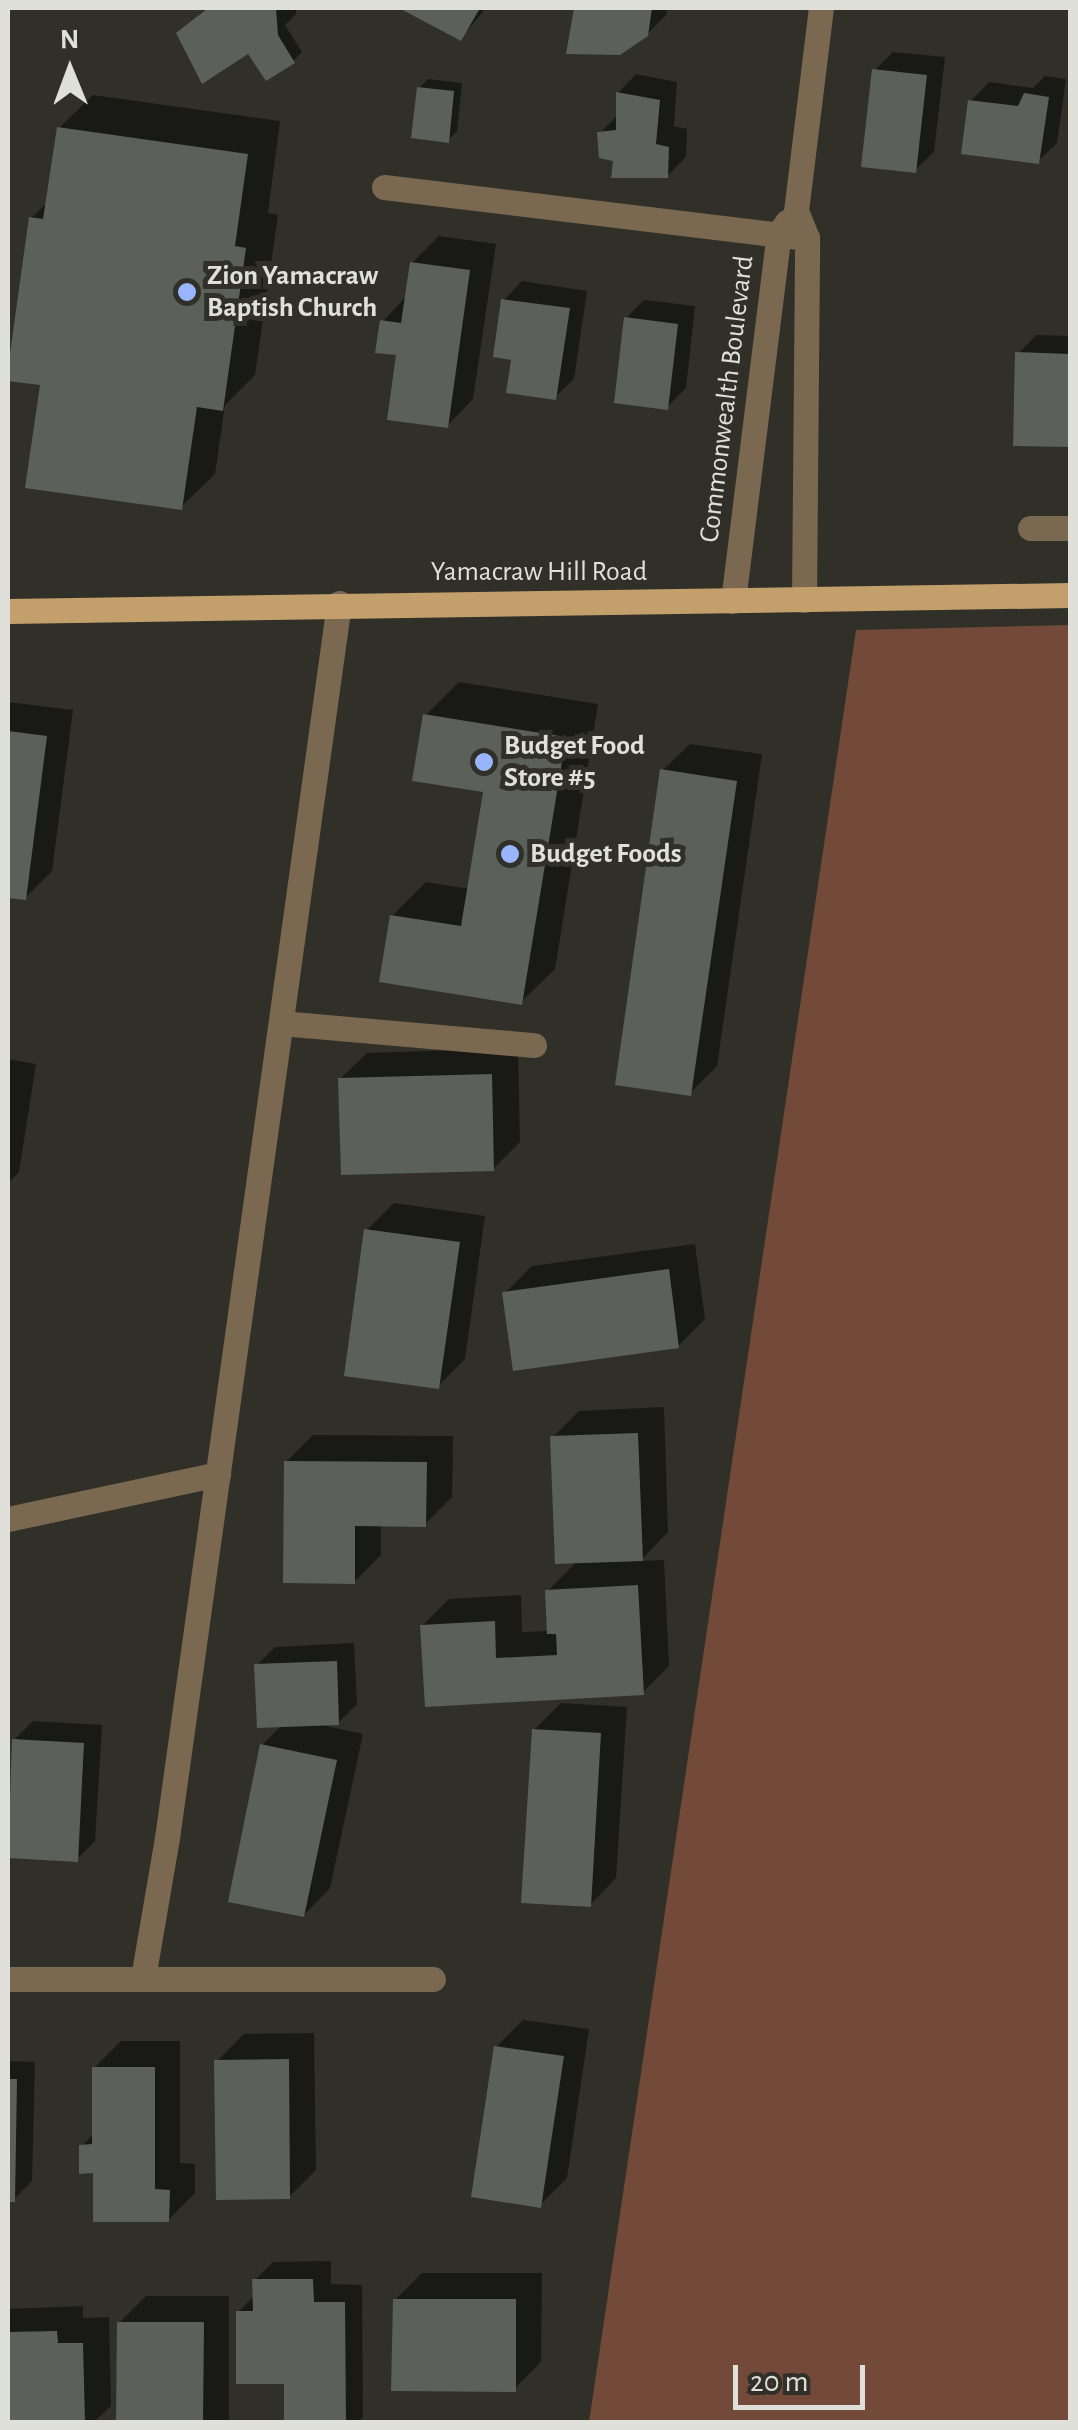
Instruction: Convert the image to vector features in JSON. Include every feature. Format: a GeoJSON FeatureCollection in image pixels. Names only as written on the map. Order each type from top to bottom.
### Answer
{"type":"FeatureCollection","features":[{"type":"Feature","properties":{"kind":"main road","name":"Yamacraw Hill Road"},"geometry":{"type":"LineString","coordinates":[[8,612],[339,603],[1070,595]]}},
{"type":"Feature","properties":{"kind":"street"},"geometry":{"type":"LineString","coordinates":[[804,600],[807,238],[796,210],[821,8]]}},
{"type":"Feature","properties":{"kind":"street"},"geometry":{"type":"LineString","coordinates":[[384,187],[807,238]]}},
{"type":"Feature","properties":{"kind":"street","name":"Commonwealth Boulevard"},"geometry":{"type":"LineString","coordinates":[[733,601],[778,233],[796,210]]}},
{"type":"Feature","properties":{"kind":"street"},"geometry":{"type":"LineString","coordinates":[[1030,528],[1070,528]]}},
{"type":"Feature","properties":{"kind":"street"},"geometry":{"type":"LineString","coordinates":[[143,1978],[218,1474],[339,603]]}},
{"type":"Feature","properties":{"kind":"street"},"geometry":{"type":"LineString","coordinates":[[280,1023],[534,1045]]}},
{"type":"Feature","properties":{"kind":"street"},"geometry":{"type":"LineString","coordinates":[[8,1519],[218,1474]]}},
{"type":"Feature","properties":{"kind":"street"},"geometry":{"type":"LineString","coordinates":[[8,1979],[434,1980]]}},
{"type":"Feature","properties":{"kind":"shaded area"},"geometry":{"type":"Polygon","coordinates":[[[1070,625],[1070,2422],[589,2422],[856,630],[1070,625]]]}},
{"type":"Feature","properties":{"kind":"building"},"geometry":{"type":"Polygon","coordinates":[[[208,8],[276,8],[278,35],[295,63],[266,81],[248,54],[202,84],[176,33],[208,8]]]}},
{"type":"Feature","properties":{"kind":"building"},"geometry":{"type":"Polygon","coordinates":[[[399,8],[480,8],[461,41],[399,8]]]}},
{"type":"Feature","properties":{"kind":"building"},"geometry":{"type":"Polygon","coordinates":[[[574,8],[652,8],[648,36],[620,55],[566,54],[574,8]]]}},
{"type":"Feature","properties":{"kind":"building"},"geometry":{"type":"Polygon","coordinates":[[[872,69],[927,75],[916,173],[861,167],[872,69]]]}},
{"type":"Feature","properties":{"kind":"building"},"geometry":{"type":"Polygon","coordinates":[[[417,87],[454,91],[449,143],[411,138],[417,87]]]}},
{"type":"Feature","properties":{"kind":"building"},"geometry":{"type":"Polygon","coordinates":[[[616,92],[660,100],[656,144],[669,147],[668,178],[611,178],[613,161],[599,158],[597,132],[616,130],[616,92]]]}},
{"type":"Feature","properties":{"kind":"building"},"geometry":{"type":"Polygon","coordinates":[[[1024,93],[1049,97],[1039,164],[961,154],[968,100],[1018,106],[1024,93]]]}},
{"type":"Feature","properties":{"kind":"building"},"geometry":{"type":"Polygon","coordinates":[[[57,127],[248,154],[235,246],[246,248],[223,411],[197,407],[182,510],[25,488],[40,385],[8,381],[8,368],[29,217],[43,219],[57,127]]]}},
{"type":"Feature","properties":{"kind":"building"},"geometry":{"type":"Polygon","coordinates":[[[410,262],[470,270],[448,428],[387,420],[396,355],[375,353],[380,320],[401,323],[410,262]]]}},
{"type":"Feature","properties":{"kind":"building"},"geometry":{"type":"Polygon","coordinates":[[[501,299],[570,308],[556,400],[506,393],[511,360],[493,357],[501,299]]]}},
{"type":"Feature","properties":{"kind":"building"},"geometry":{"type":"Polygon","coordinates":[[[624,317],[678,324],[668,410],[614,403],[624,317]]]}},
{"type":"Feature","properties":{"kind":"building"},"geometry":{"type":"Polygon","coordinates":[[[1015,352],[1070,354],[1070,447],[1013,446],[1015,352]]]}},
{"type":"Feature","properties":{"kind":"building","name":"Budget Foods"},"geometry":{"type":"Polygon","coordinates":[[[423,714],[566,737],[522,1005],[379,982],[390,915],[461,926],[483,792],[412,781],[423,714]]]}},
{"type":"Feature","properties":{"kind":"building"},"geometry":{"type":"Polygon","coordinates":[[[8,731],[47,736],[26,900],[8,898],[8,731]]]}},
{"type":"Feature","properties":{"kind":"building"},"geometry":{"type":"Polygon","coordinates":[[[660,769],[737,781],[691,1096],[615,1085],[660,769]]]}},
{"type":"Feature","properties":{"kind":"building"},"geometry":{"type":"Polygon","coordinates":[[[492,1074],[494,1171],[341,1175],[338,1078],[492,1074]]]}},
{"type":"Feature","properties":{"kind":"building"},"geometry":{"type":"Polygon","coordinates":[[[364,1229],[460,1242],[439,1389],[344,1376],[364,1229]]]}},
{"type":"Feature","properties":{"kind":"building"},"geometry":{"type":"Polygon","coordinates":[[[669,1269],[679,1348],[513,1371],[502,1292],[669,1269]]]}},
{"type":"Feature","properties":{"kind":"building"},"geometry":{"type":"Polygon","coordinates":[[[638,1433],[643,1561],[555,1564],[550,1436],[638,1433]]]}},
{"type":"Feature","properties":{"kind":"building"},"geometry":{"type":"Polygon","coordinates":[[[284,1461],[427,1462],[426,1527],[355,1526],[355,1584],[283,1583],[284,1461]]]}},
{"type":"Feature","properties":{"kind":"building"},"geometry":{"type":"Polygon","coordinates":[[[638,1585],[644,1695],[425,1707],[420,1625],[495,1621],[496,1658],[557,1655],[556,1634],[547,1634],[545,1590],[638,1585]]]}},
{"type":"Feature","properties":{"kind":"building"},"geometry":{"type":"Polygon","coordinates":[[[337,1661],[339,1725],[257,1728],[254,1664],[337,1661]]]}},
{"type":"Feature","properties":{"kind":"building"},"geometry":{"type":"Polygon","coordinates":[[[532,1729],[601,1733],[591,1907],[521,1903],[532,1729]]]}},
{"type":"Feature","properties":{"kind":"building"},"geometry":{"type":"Polygon","coordinates":[[[12,1739],[84,1743],[78,1862],[8,1858],[12,1739]]]}},
{"type":"Feature","properties":{"kind":"building"},"geometry":{"type":"Polygon","coordinates":[[[260,1744],[337,1760],[304,1917],[228,1902],[260,1744]]]}},
{"type":"Feature","properties":{"kind":"building"},"geometry":{"type":"Polygon","coordinates":[[[494,2046],[564,2056],[541,2208],[471,2197],[494,2046]]]}},
{"type":"Feature","properties":{"kind":"building"},"geometry":{"type":"Polygon","coordinates":[[[289,2059],[290,2199],[216,2200],[214,2060],[289,2059]]]}},
{"type":"Feature","properties":{"kind":"building"},"geometry":{"type":"Polygon","coordinates":[[[92,2067],[155,2067],[155,2189],[170,2190],[169,2222],[93,2222],[93,2173],[79,2174],[79,2145],[92,2144],[92,2067]]]}},
{"type":"Feature","properties":{"kind":"building"},"geometry":{"type":"Polygon","coordinates":[[[8,2079],[17,2079],[15,2202],[8,2202],[8,2079]]]}},
{"type":"Feature","properties":{"kind":"building"},"geometry":{"type":"Polygon","coordinates":[[[252,2279],[313,2279],[314,2302],[345,2302],[346,2422],[284,2422],[284,2384],[236,2384],[236,2311],[253,2311],[252,2279]]]}},
{"type":"Feature","properties":{"kind":"building"},"geometry":{"type":"Polygon","coordinates":[[[393,2299],[516,2299],[516,2392],[391,2391],[393,2299]]]}},
{"type":"Feature","properties":{"kind":"building"},"geometry":{"type":"Polygon","coordinates":[[[117,2322],[204,2322],[203,2422],[116,2422],[117,2322]]]}},
{"type":"Feature","properties":{"kind":"building"},"geometry":{"type":"Polygon","coordinates":[[[57,2331],[58,2343],[83,2343],[85,2422],[8,2421],[8,2332],[57,2331]]]}},
{"type":"Feature","properties":{"kind":"place","name":"Zion Yamacraw Baptish Church"},"geometry":{"type":"Point","coordinates":[187,292]}},
{"type":"Feature","properties":{"kind":"place","name":"Budget Food Store #5"},"geometry":{"type":"Point","coordinates":[484,762]}},
{"type":"Feature","properties":{"kind":"place","name":"Budget Foods"},"geometry":{"type":"Point","coordinates":[510,854]}}]}
